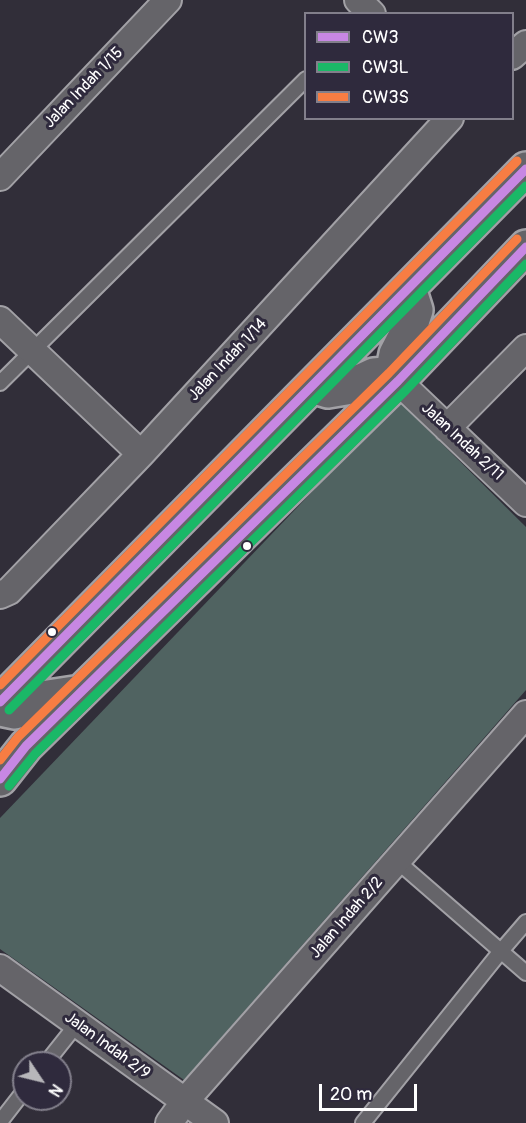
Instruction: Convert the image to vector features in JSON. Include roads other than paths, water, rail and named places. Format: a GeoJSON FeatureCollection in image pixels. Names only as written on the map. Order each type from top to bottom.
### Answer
{"type":"FeatureCollection","features":[{"type":"Feature","properties":{"kind":"main road"},"geometry":{"type":"LineString","coordinates":[[0,702],[526,169]]}},
{"type":"Feature","properties":{"kind":"main road"},"geometry":{"type":"LineString","coordinates":[[0,779],[26,746],[398,381],[526,247]]}},
{"type":"Feature","properties":{"kind":"main road"},"geometry":{"type":"LineString","coordinates":[[398,381],[394,364],[396,354],[416,310],[409,288]]}},
{"type":"Feature","properties":{"kind":"main road"},"geometry":{"type":"LineString","coordinates":[[312,386],[328,391],[346,388],[374,375],[385,374],[398,381]]}},
{"type":"Feature","properties":{"kind":"main road"},"geometry":{"type":"LineString","coordinates":[[0,709],[15,712],[48,697],[81,692]]}},
{"type":"Feature","properties":{"kind":"main road"},"geometry":{"type":"LineString","coordinates":[[0,718],[3,725],[0,742]]}},
{"type":"Feature","properties":{"kind":"street","name":"Jalan Indah 1/15"},"geometry":{"type":"LineString","coordinates":[[0,177],[168,0]]}},
{"type":"Feature","properties":{"kind":"street"},"geometry":{"type":"LineString","coordinates":[[514,56],[526,44]]}},
{"type":"Feature","properties":{"kind":"street","name":"Jalan Indah 1/14"},"geometry":{"type":"LineString","coordinates":[[0,595],[9,591],[141,453],[448,120]]}},
{"type":"Feature","properties":{"kind":"street"},"geometry":{"type":"LineString","coordinates":[[0,320],[141,453]]}},
{"type":"Feature","properties":{"kind":"street"},"geometry":{"type":"LineString","coordinates":[[447,428],[526,348]]}},
{"type":"Feature","properties":{"kind":"street","name":"Jalan Indah 2/11"},"geometry":{"type":"LineString","coordinates":[[398,381],[526,503]]}},
{"type":"Feature","properties":{"kind":"street","name":"Jalan Indah 2/2"},"geometry":{"type":"LineString","coordinates":[[169,1123],[185,1101],[526,714]]}},
{"type":"Feature","properties":{"kind":"street","name":"Jalan Indah 2/9"},"geometry":{"type":"LineString","coordinates":[[0,968],[215,1123]]}},
{"type":"Feature","properties":{"kind":"lane"},"geometry":{"type":"LineString","coordinates":[[0,383],[304,81]]}},
{"type":"Feature","properties":{"kind":"lane"},"geometry":{"type":"LineString","coordinates":[[397,861],[526,973]]}},
{"type":"Feature","properties":{"kind":"lane"},"geometry":{"type":"LineString","coordinates":[[363,1123],[526,922]]}},
{"type":"Feature","properties":{"kind":"lane"},"geometry":{"type":"LineString","coordinates":[[56,1051],[77,1024]]}},
{"type":"Feature","properties":{"kind":"lane"},"geometry":{"type":"LineString","coordinates":[[0,1122],[12,1106]]}}]}
